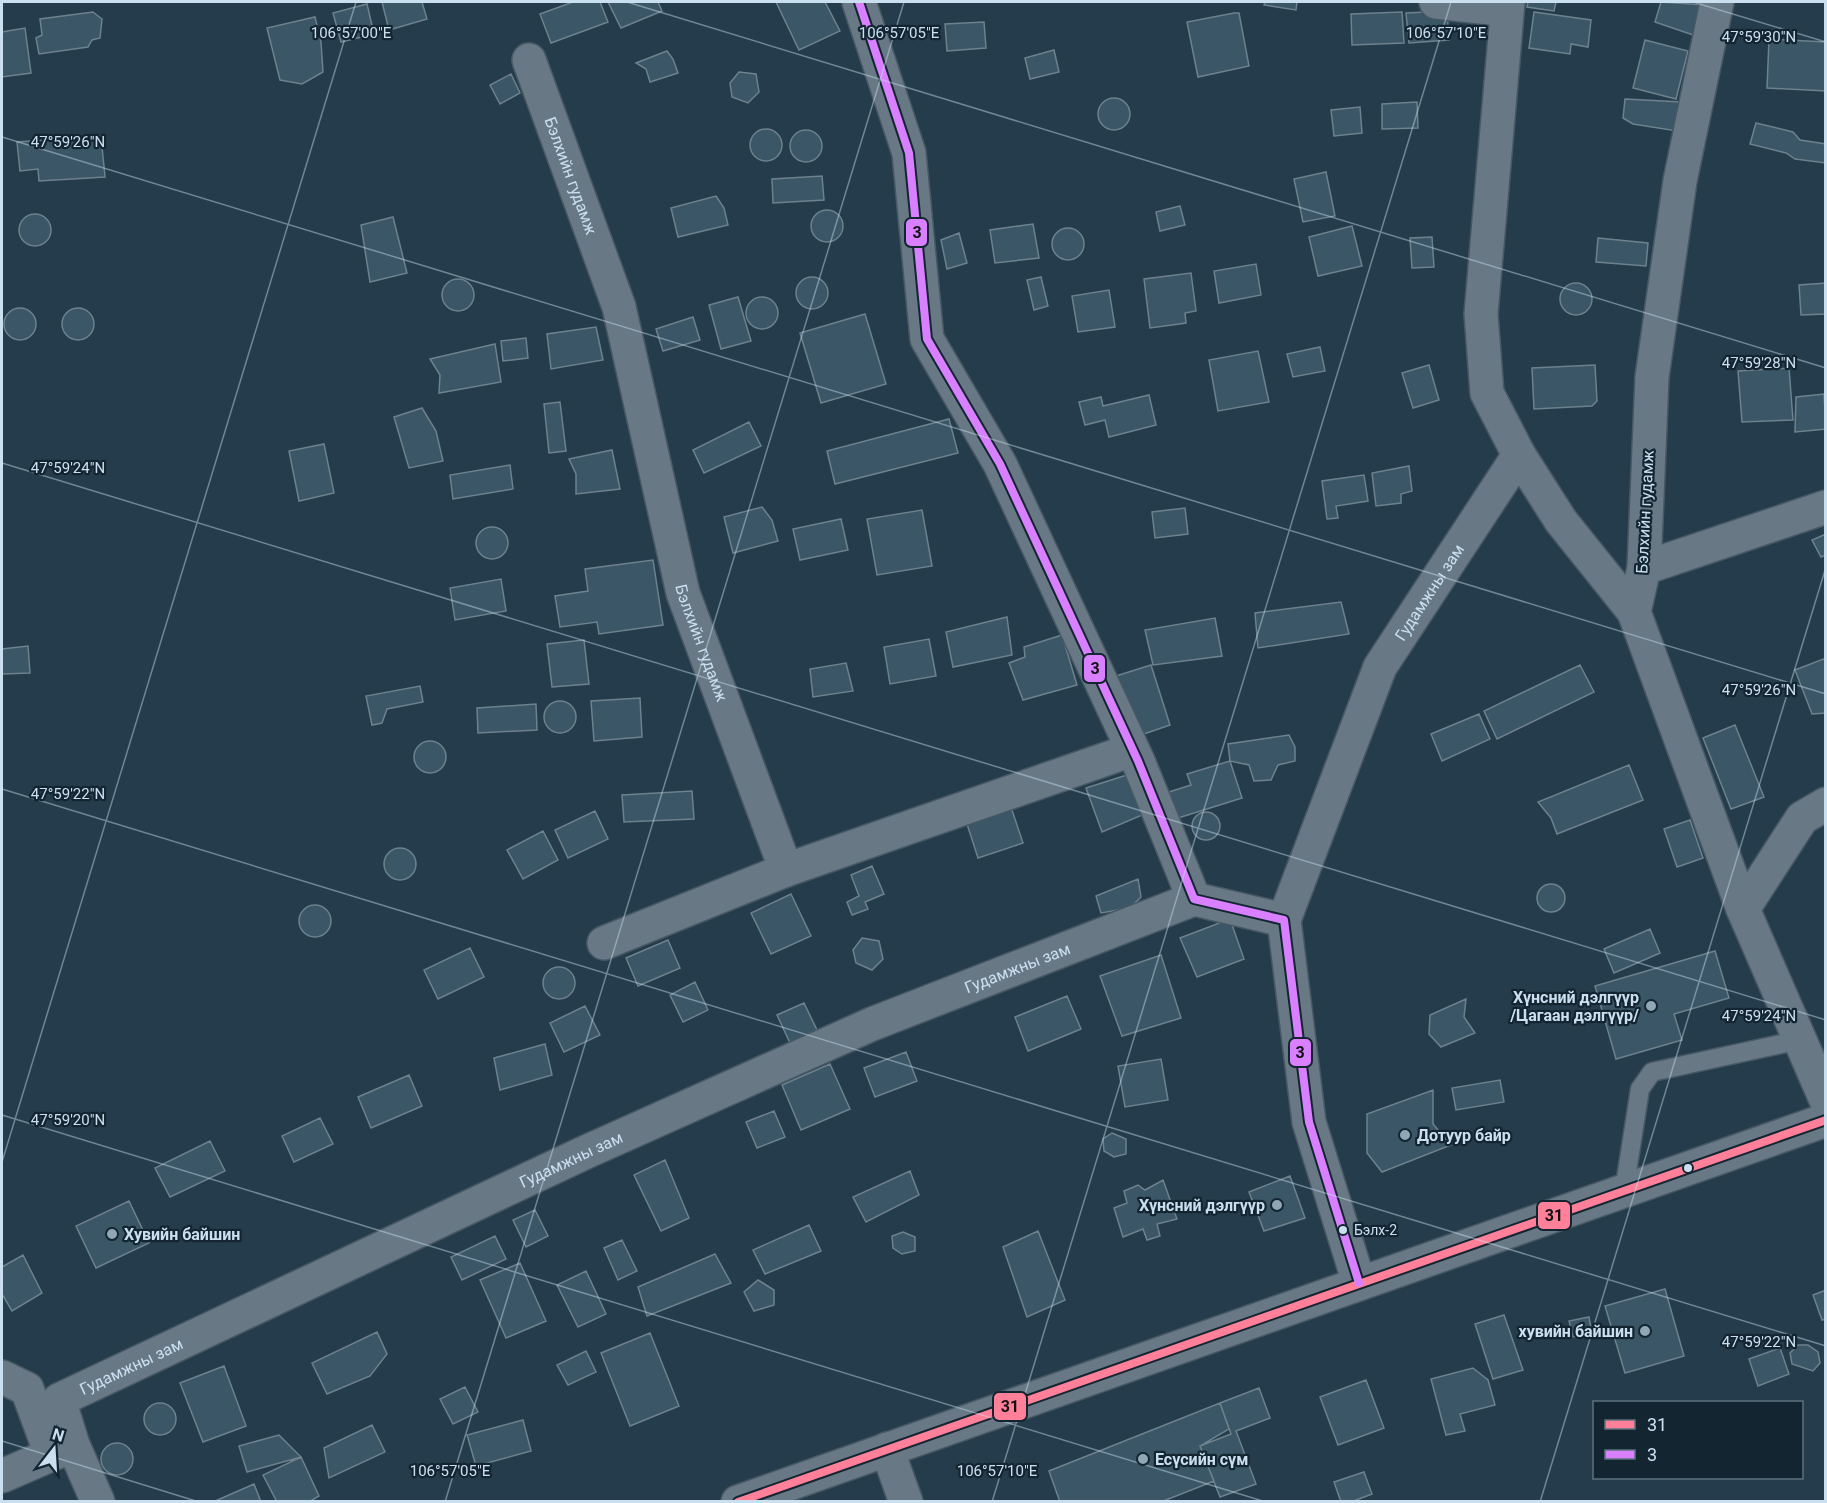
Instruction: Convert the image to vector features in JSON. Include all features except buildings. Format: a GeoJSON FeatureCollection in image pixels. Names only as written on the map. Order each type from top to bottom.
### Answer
{"type":"FeatureCollection","features":[{"type":"Feature","properties":{"kind":"street"},"geometry":{"type":"LineString","coordinates":[[859,2],[909,153],[927,339],[1000,464],[1132,750],[1194,899],[1284,920]]}},
{"type":"Feature","properties":{"kind":"street"},"geometry":{"type":"LineString","coordinates":[[1436,2],[1508,6],[1481,314],[1487,393],[1519,454],[1561,521],[1634,612],[1743,909],[1826,1100]]}},
{"type":"Feature","properties":{"kind":"street","name":"Бэлхийн гудамж"},"geometry":{"type":"LineString","coordinates":[[1634,612],[1644,568],[1652,377],[1680,181],[1717,2]]}},
{"type":"Feature","properties":{"kind":"street","name":"Бэлхийн гудамж"},"geometry":{"type":"LineString","coordinates":[[529,60],[619,307],[683,593],[786,870]]}},
{"type":"Feature","properties":{"kind":"street","name":"Гудамжны зам"},"geometry":{"type":"LineString","coordinates":[[1359,1283],[1309,1122],[1284,920],[1380,667],[1519,454]]}},
{"type":"Feature","properties":{"kind":"street"},"geometry":{"type":"LineString","coordinates":[[1644,568],[1826,507]]}},
{"type":"Feature","properties":{"kind":"street"},"geometry":{"type":"LineString","coordinates":[[604,943],[786,870],[1132,750]]}},
{"type":"Feature","properties":{"kind":"street"},"geometry":{"type":"LineString","coordinates":[[1743,909],[1802,818],[1826,804]]}},
{"type":"Feature","properties":{"kind":"street","name":"Гудамжны зам"},"geometry":{"type":"LineString","coordinates":[[98,1502],[62,1449],[59,1400],[586,1152],[872,1024],[1194,899]]}},
{"type":"Feature","properties":{"kind":"street"},"geometry":{"type":"LineString","coordinates":[[738,1502],[1826,1120]]}},
{"type":"Feature","properties":{"kind":"street"},"geometry":{"type":"LineString","coordinates":[[2,1377],[27,1389],[62,1449],[2,1476]]}},
{"type":"Feature","properties":{"kind":"street"},"geometry":{"type":"LineString","coordinates":[[887,1449],[906,1502]]}},
{"type":"Feature","properties":{"kind":"lane"},"geometry":{"type":"LineString","coordinates":[[1624,1191],[1640,1089],[1652,1072],[1800,1040]]}},
{"type":"Feature","properties":{"kind":"transit line","name":"3"},"geometry":{"type":"LineString","coordinates":[[859,2],[909,153],[927,339],[1000,464],[1138,761],[1194,899],[1284,920],[1309,1122],[1359,1283]]}},
{"type":"Feature","properties":{"kind":"transit line","name":"31"},"geometry":{"type":"LineString","coordinates":[[738,1502],[1826,1120]]}},
{"type":"Feature","properties":{"kind":"place","name":"Хүнсний дэлгүүр /Цагаан дэлгүүр/"},"geometry":{"type":"Point","coordinates":[1651,1006]}},
{"type":"Feature","properties":{"kind":"place","name":"Дотуур байр"},"geometry":{"type":"Point","coordinates":[1405,1135]}},
{"type":"Feature","properties":{"kind":"place","name":"Хүнсний дэлгүүр"},"geometry":{"type":"Point","coordinates":[1277,1205]}},
{"type":"Feature","properties":{"kind":"place","name":"Бэлх-2"},"geometry":{"type":"Point","coordinates":[1343,1230]}},
{"type":"Feature","properties":{"kind":"place","name":"Хувийн байшин"},"geometry":{"type":"Point","coordinates":[112,1234]}},
{"type":"Feature","properties":{"kind":"place","name":"хувийн байшин"},"geometry":{"type":"Point","coordinates":[1645,1331]}},
{"type":"Feature","properties":{"kind":"place","name":"Есүсийн сүм"},"geometry":{"type":"Point","coordinates":[1143,1459]}}]}
